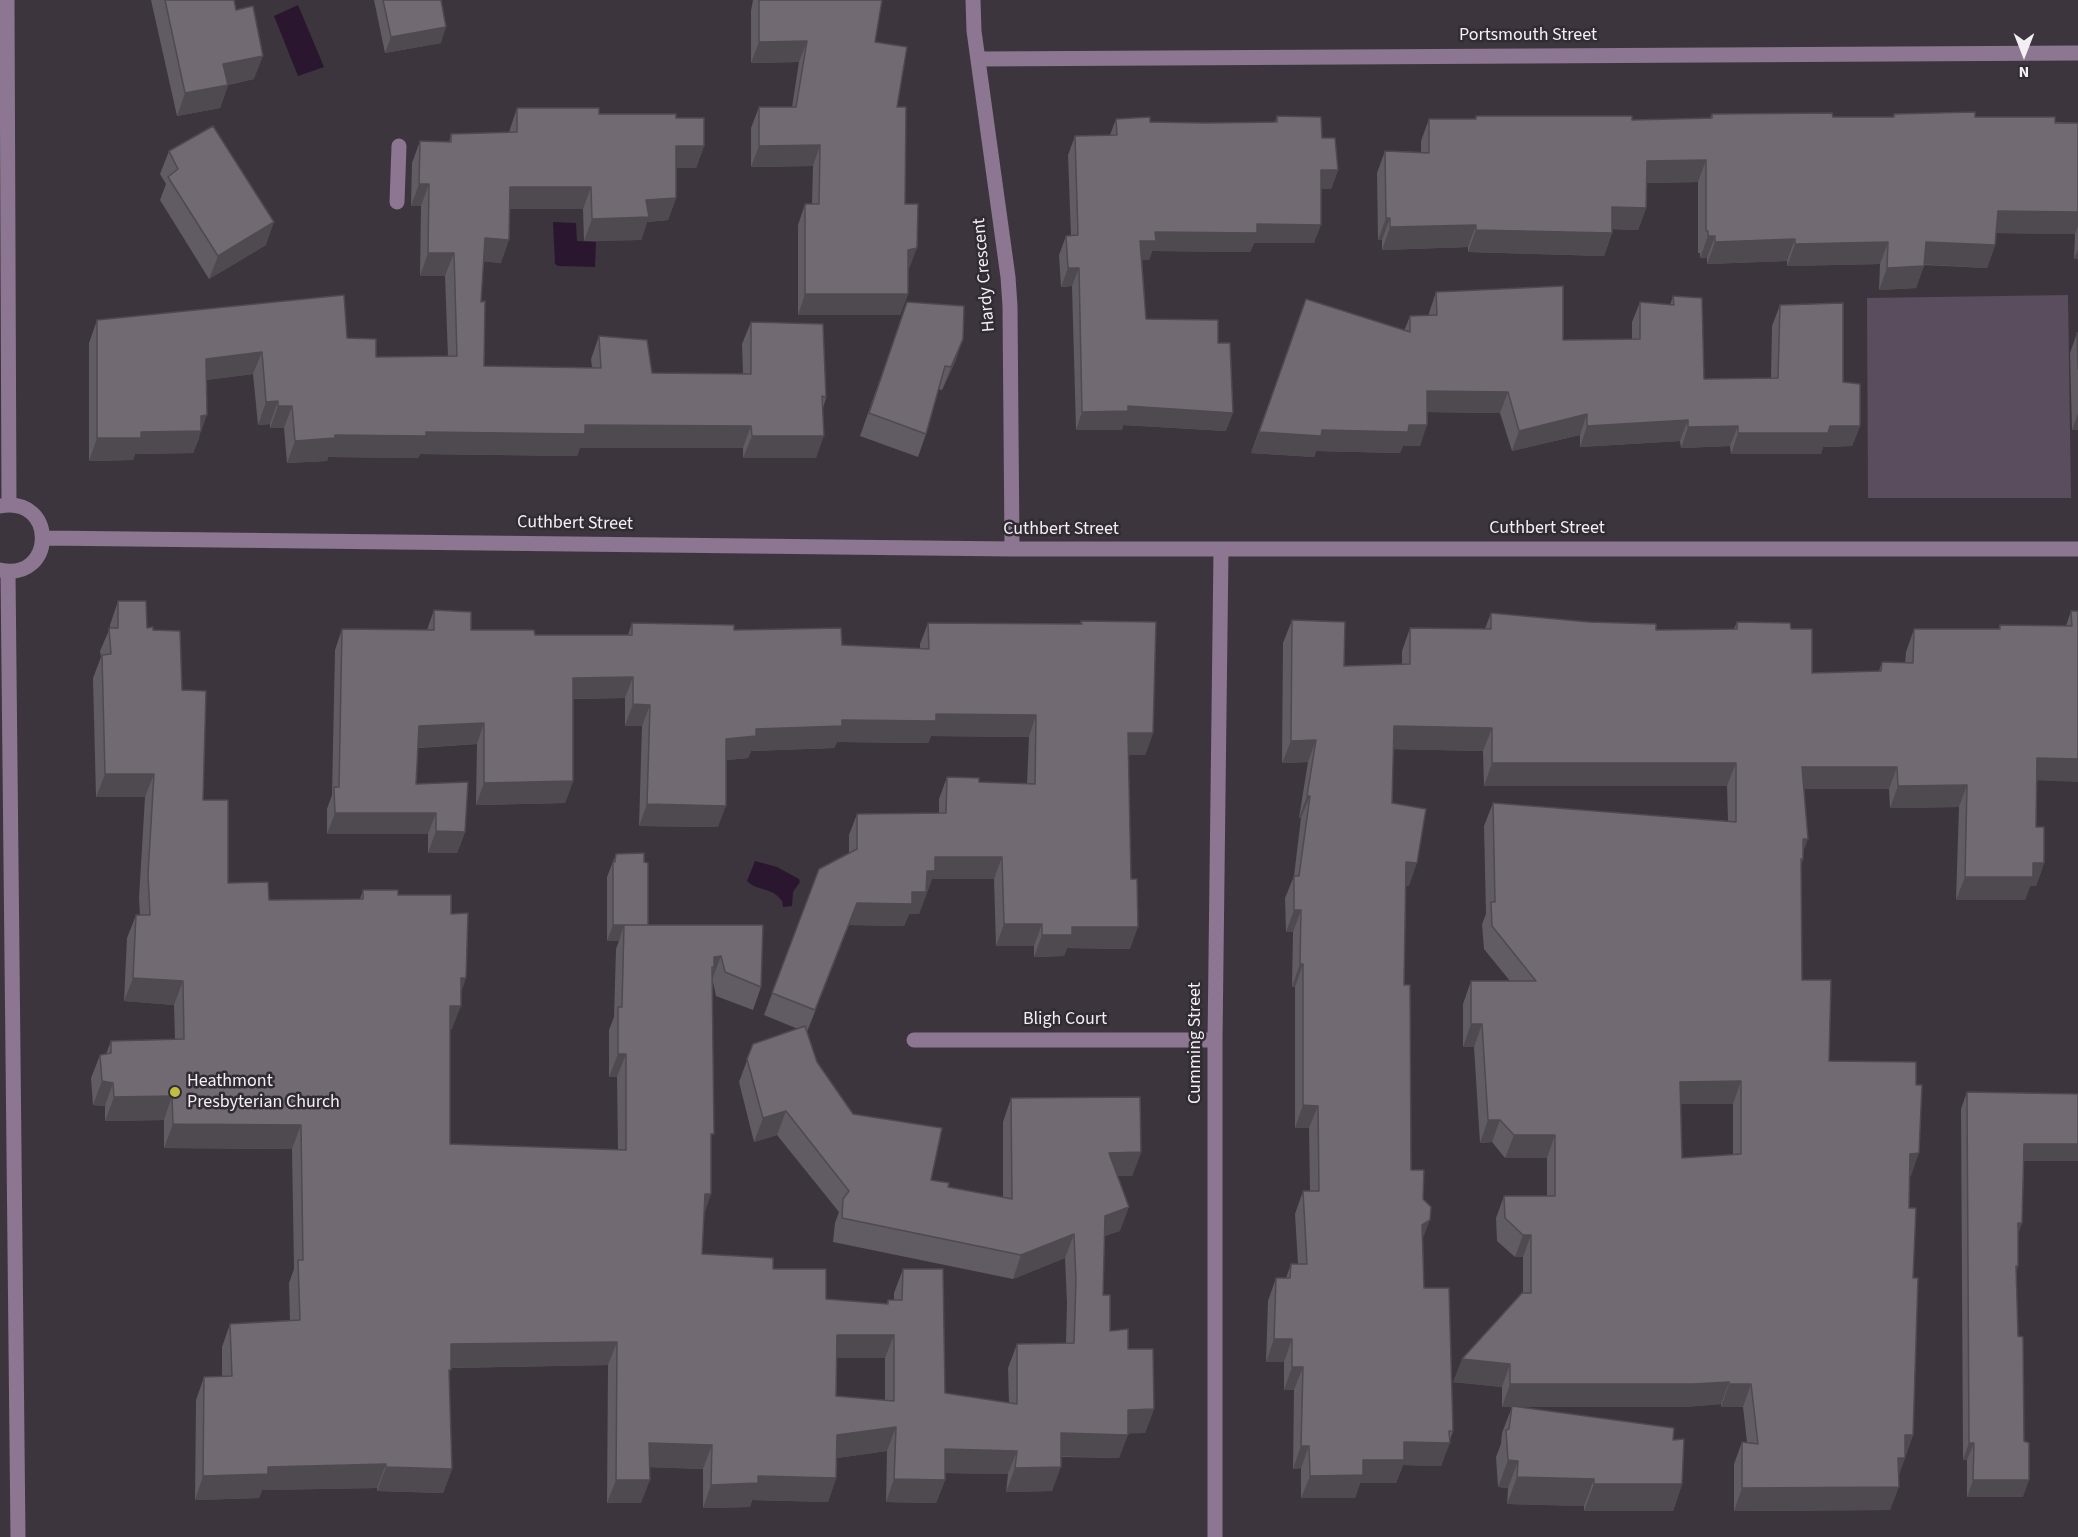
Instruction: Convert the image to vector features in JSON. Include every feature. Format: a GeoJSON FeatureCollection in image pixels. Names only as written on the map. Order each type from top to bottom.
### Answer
{"type":"FeatureCollection","features":[{"type":"Feature","properties":{"kind":"street"},"geometry":{"type":"LineString","coordinates":[[7,0],[5,505],[22,507],[34,514],[41,525],[44,538],[41,551],[33,562],[22,570],[4,571],[18,1537]]}},
{"type":"Feature","properties":{"kind":"street","name":"Hardy Crescent"},"geometry":{"type":"LineString","coordinates":[[973,0],[974,31],[1009,287],[1012,549]]}},
{"type":"Feature","properties":{"kind":"street","name":"Portsmouth Street"},"geometry":{"type":"LineString","coordinates":[[979,59],[2078,53]]}},
{"type":"Feature","properties":{"kind":"street"},"geometry":{"type":"LineString","coordinates":[[397,202],[399,146]]}},
{"type":"Feature","properties":{"kind":"street","name":"Cuthbert Street"},"geometry":{"type":"LineString","coordinates":[[44,538],[1012,549],[2078,549]]}},
{"type":"Feature","properties":{"kind":"street","name":"Cumming Street"},"geometry":{"type":"LineString","coordinates":[[1215,1537],[1215,1040],[1221,549]]}},
{"type":"Feature","properties":{"kind":"street","name":"Bligh Court"},"geometry":{"type":"LineString","coordinates":[[914,1040],[1215,1040]]}},
{"type":"Feature","properties":{"kind":"shaded area"},"geometry":{"type":"Polygon","coordinates":[[[298,5],[324,67],[298,76],[274,16],[298,5]]]}},
{"type":"Feature","properties":{"kind":"shaded area"},"geometry":{"type":"Polygon","coordinates":[[[553,222],[576,223],[577,241],[596,242],[595,267],[555,264],[553,222]]]}},
{"type":"Feature","properties":{"kind":"shaded area"},"geometry":{"type":"Polygon","coordinates":[[[2068,295],[2071,498],[1868,498],[1867,298],[2068,295]]]}},
{"type":"Feature","properties":{"kind":"shaded area"},"geometry":{"type":"Polygon","coordinates":[[[755,861],[777,867],[799,879],[800,882],[793,892],[792,906],[783,907],[778,896],[747,881],[755,861]]]}},
{"type":"Feature","properties":{"kind":"building"},"geometry":{"type":"Polygon","coordinates":[[[165,0],[234,0],[236,10],[253,6],[263,56],[223,64],[228,85],[185,93],[165,0]]]}},
{"type":"Feature","properties":{"kind":"building"},"geometry":{"type":"Polygon","coordinates":[[[383,0],[441,0],[446,27],[391,37],[383,0]]]}},
{"type":"Feature","properties":{"kind":"building"},"geometry":{"type":"Polygon","coordinates":[[[759,0],[882,0],[875,42],[907,47],[897,107],[906,107],[905,204],[918,204],[917,248],[908,250],[908,294],[805,294],[805,204],[819,204],[820,145],[759,146],[759,107],[796,107],[807,41],[759,42],[759,0]]]}},
{"type":"Feature","properties":{"kind":"building"},"geometry":{"type":"Polygon","coordinates":[[[517,108],[599,108],[599,114],[676,114],[676,118],[704,118],[704,146],[676,146],[676,198],[646,200],[649,217],[592,219],[591,187],[510,187],[509,240],[485,238],[481,302],[485,301],[484,366],[601,368],[599,336],[647,340],[652,373],[751,374],[751,322],[823,324],[826,398],[822,396],[824,436],[752,436],[751,426],[585,425],[585,434],[426,432],[426,436],[335,435],[335,438],[295,441],[292,406],[278,406],[278,401],[266,402],[262,352],[206,359],[207,415],[201,416],[201,431],[141,432],[141,438],[97,438],[97,320],[344,295],[347,338],[376,339],[376,357],[457,356],[454,253],[428,253],[429,184],[419,184],[420,141],[451,142],[451,134],[517,132],[517,108]]]}},
{"type":"Feature","properties":{"kind":"building"},"geometry":{"type":"Polygon","coordinates":[[[1975,112],[1975,117],[2055,117],[2055,123],[2078,123],[2078,212],[1998,211],[1995,245],[1926,242],[1924,266],[1887,268],[1888,242],[1795,244],[1795,239],[1715,242],[1715,236],[1708,236],[1708,231],[1706,231],[1706,160],[1647,161],[1646,208],[1612,207],[1612,233],[1476,230],[1476,225],[1390,227],[1390,218],[1386,218],[1385,151],[1429,153],[1429,119],[1476,119],[1476,116],[1632,116],[1632,120],[1712,118],[1712,114],[1832,113],[1833,117],[1894,117],[1894,114],[1975,112]]]}},
{"type":"Feature","properties":{"kind":"building"},"geometry":{"type":"Polygon","coordinates":[[[1277,116],[1321,117],[1322,138],[1335,138],[1338,170],[1321,170],[1321,225],[1257,224],[1257,233],[1155,232],[1156,241],[1140,241],[1146,319],[1218,320],[1218,343],[1230,343],[1233,413],[1128,406],[1128,411],[1082,412],[1079,268],[1068,268],[1066,236],[1078,235],[1075,136],[1117,135],[1116,119],[1150,117],[1150,122],[1277,122],[1277,116]]]}},
{"type":"Feature","properties":{"kind":"building"},"geometry":{"type":"Polygon","coordinates":[[[213,126],[274,222],[218,256],[168,177],[178,169],[169,151],[213,126]]]}},
{"type":"Feature","properties":{"kind":"building"},"geometry":{"type":"Polygon","coordinates":[[[1563,286],[1563,340],[1640,339],[1640,302],[1674,305],[1673,296],[1702,298],[1704,379],[1778,378],[1780,305],[1843,303],[1843,382],[1860,384],[1860,426],[1830,426],[1828,433],[1738,433],[1738,426],[1688,427],[1688,420],[1587,426],[1587,414],[1519,431],[1508,392],[1427,391],[1427,425],[1409,425],[1408,432],[1322,430],[1321,436],[1259,432],[1306,299],[1410,332],[1410,316],[1437,315],[1436,292],[1563,286]]]}},
{"type":"Feature","properties":{"kind":"building"},"geometry":{"type":"Polygon","coordinates":[[[907,302],[964,306],[963,339],[951,367],[945,366],[926,434],[869,413],[907,302]]]}},
{"type":"Feature","properties":{"kind":"building"},"geometry":{"type":"Polygon","coordinates":[[[118,601],[146,601],[147,628],[180,631],[182,690],[206,691],[203,800],[228,800],[228,883],[268,882],[269,900],[363,899],[363,890],[398,890],[398,895],[451,895],[451,914],[468,913],[466,978],[461,978],[461,1006],[450,1006],[450,1144],[626,1150],[626,1054],[618,1054],[618,1007],[622,1007],[624,925],[763,925],[761,987],[725,972],[721,956],[714,957],[714,968],[712,967],[714,1134],[711,1134],[711,1194],[705,1194],[702,1254],[773,1258],[773,1269],[826,1269],[826,1299],[888,1304],[888,1300],[902,1300],[903,1269],[943,1269],[945,1393],[1017,1404],[1017,1344],[1074,1343],[1076,1280],[1074,1234],[1021,1255],[842,1218],[843,1199],[849,1191],[786,1111],[763,1118],[747,1059],[753,1044],[805,1026],[817,1062],[853,1114],[942,1128],[931,1180],[949,1183],[948,1187],[1012,1199],[1011,1098],[1140,1097],[1141,1152],[1109,1153],[1129,1207],[1105,1216],[1103,1295],[1110,1295],[1110,1331],[1128,1329],[1128,1349],[1153,1349],[1154,1409],[1128,1410],[1128,1435],[1061,1433],[1061,1467],[1015,1468],[1017,1451],[945,1449],[945,1480],[894,1479],[896,1427],[837,1435],[836,1478],[758,1476],[758,1483],[711,1485],[712,1445],[649,1443],[650,1480],[616,1480],[617,1342],[451,1344],[451,1370],[449,1370],[452,1469],[386,1467],[386,1464],[268,1467],[268,1474],[203,1476],[204,1377],[232,1376],[230,1324],[300,1320],[298,1260],[303,1260],[301,1125],[173,1124],[172,1096],[114,1097],[113,1083],[102,1081],[100,1055],[111,1053],[111,1041],[184,1039],[183,981],[133,978],[136,915],[150,915],[148,874],[154,774],[105,774],[102,655],[111,654],[109,628],[118,628],[118,601]],[[837,1335],[836,1396],[894,1401],[894,1335],[837,1335]]]}},
{"type":"Feature","properties":{"kind":"building"},"geometry":{"type":"Polygon","coordinates":[[[434,610],[471,612],[471,630],[534,630],[535,635],[632,635],[632,623],[734,625],[734,630],[841,628],[842,645],[929,649],[928,623],[1156,622],[1153,733],[1128,733],[1131,879],[1137,879],[1138,927],[1072,927],[1072,935],[1042,935],[1042,924],[1004,924],[1002,857],[935,857],[935,871],[927,871],[926,892],[912,892],[912,904],[857,903],[815,1010],[772,993],[819,869],[857,849],[857,814],[946,813],[947,777],[979,778],[979,782],[1035,784],[1036,715],[936,714],[936,721],[842,720],[842,726],[756,729],[756,736],[726,739],[726,806],[647,804],[650,705],[633,704],[633,677],[573,678],[573,781],[484,783],[484,723],[419,726],[416,784],[468,782],[465,832],[436,831],[436,813],[335,813],[334,787],[339,787],[342,629],[434,630],[434,610]]]}},
{"type":"Feature","properties":{"kind":"building"},"geometry":{"type":"Polygon","coordinates":[[[2071,611],[2078,611],[2078,759],[2037,758],[2036,827],[2044,827],[2044,863],[2033,863],[2033,877],[1965,877],[1967,785],[1898,786],[1897,767],[1802,767],[1808,839],[1803,839],[1803,859],[1801,859],[1802,980],[1831,980],[1829,1061],[1916,1062],[1916,1085],[1922,1085],[1919,1153],[1910,1154],[1909,1208],[1916,1208],[1913,1278],[1918,1278],[1913,1435],[1905,1435],[1905,1458],[1898,1458],[1899,1487],[1742,1488],[1742,1442],[1758,1444],[1751,1384],[1729,1384],[1729,1382],[1510,1384],[1510,1364],[1462,1359],[1522,1293],[1531,1293],[1531,1235],[1523,1235],[1505,1218],[1504,1196],[1555,1196],[1555,1135],[1514,1135],[1500,1120],[1488,1120],[1482,1024],[1471,1024],[1471,981],[1536,981],[1492,926],[1491,902],[1495,902],[1493,803],[1736,822],[1736,763],[1492,763],[1492,728],[1394,726],[1392,803],[1426,809],[1417,863],[1406,862],[1404,985],[1410,985],[1411,1170],[1424,1170],[1423,1199],[1431,1207],[1430,1220],[1422,1225],[1424,1288],[1449,1288],[1453,1431],[1449,1431],[1450,1443],[1404,1442],[1404,1460],[1363,1460],[1363,1475],[1310,1476],[1309,1446],[1301,1446],[1303,1367],[1292,1367],[1292,1339],[1274,1339],[1276,1278],[1290,1278],[1291,1264],[1307,1264],[1303,1191],[1319,1191],[1318,1106],[1303,1105],[1301,910],[1294,910],[1294,876],[1299,876],[1310,796],[1307,796],[1316,740],[1291,741],[1292,620],[1345,622],[1344,666],[1410,664],[1410,628],[1491,629],[1491,613],[1589,622],[1656,624],[1656,630],[1737,629],[1737,622],[1790,623],[1791,629],[1812,629],[1812,673],[1881,671],[1882,662],[1913,663],[1914,629],[2000,629],[2000,625],[2072,626],[2071,611]],[[1741,1081],[1680,1082],[1682,1158],[1741,1154],[1741,1081]]]}},
{"type":"Feature","properties":{"kind":"building"},"geometry":{"type":"Polygon","coordinates":[[[644,853],[644,862],[648,863],[648,925],[613,925],[613,862],[615,862],[616,854],[644,853]]]}},
{"type":"Feature","properties":{"kind":"building"},"geometry":{"type":"Polygon","coordinates":[[[1967,1092],[2078,1094],[2078,1144],[2024,1144],[2022,1223],[2018,1223],[2018,1266],[2016,1266],[2018,1336],[2023,1337],[2024,1441],[2029,1443],[2029,1480],[1973,1480],[1974,1443],[1969,1443],[1967,1092]]]}},
{"type":"Feature","properties":{"kind":"building"},"geometry":{"type":"Polygon","coordinates":[[[1512,1406],[1674,1428],[1673,1440],[1684,1439],[1682,1484],[1594,1484],[1594,1479],[1517,1477],[1518,1461],[1508,1460],[1506,1430],[1509,1429],[1512,1406]]]}},
{"type":"Feature","properties":{"kind":"place","name":"Heathmont Presbyterian Church"},"geometry":{"type":"Point","coordinates":[175,1092]}}]}
